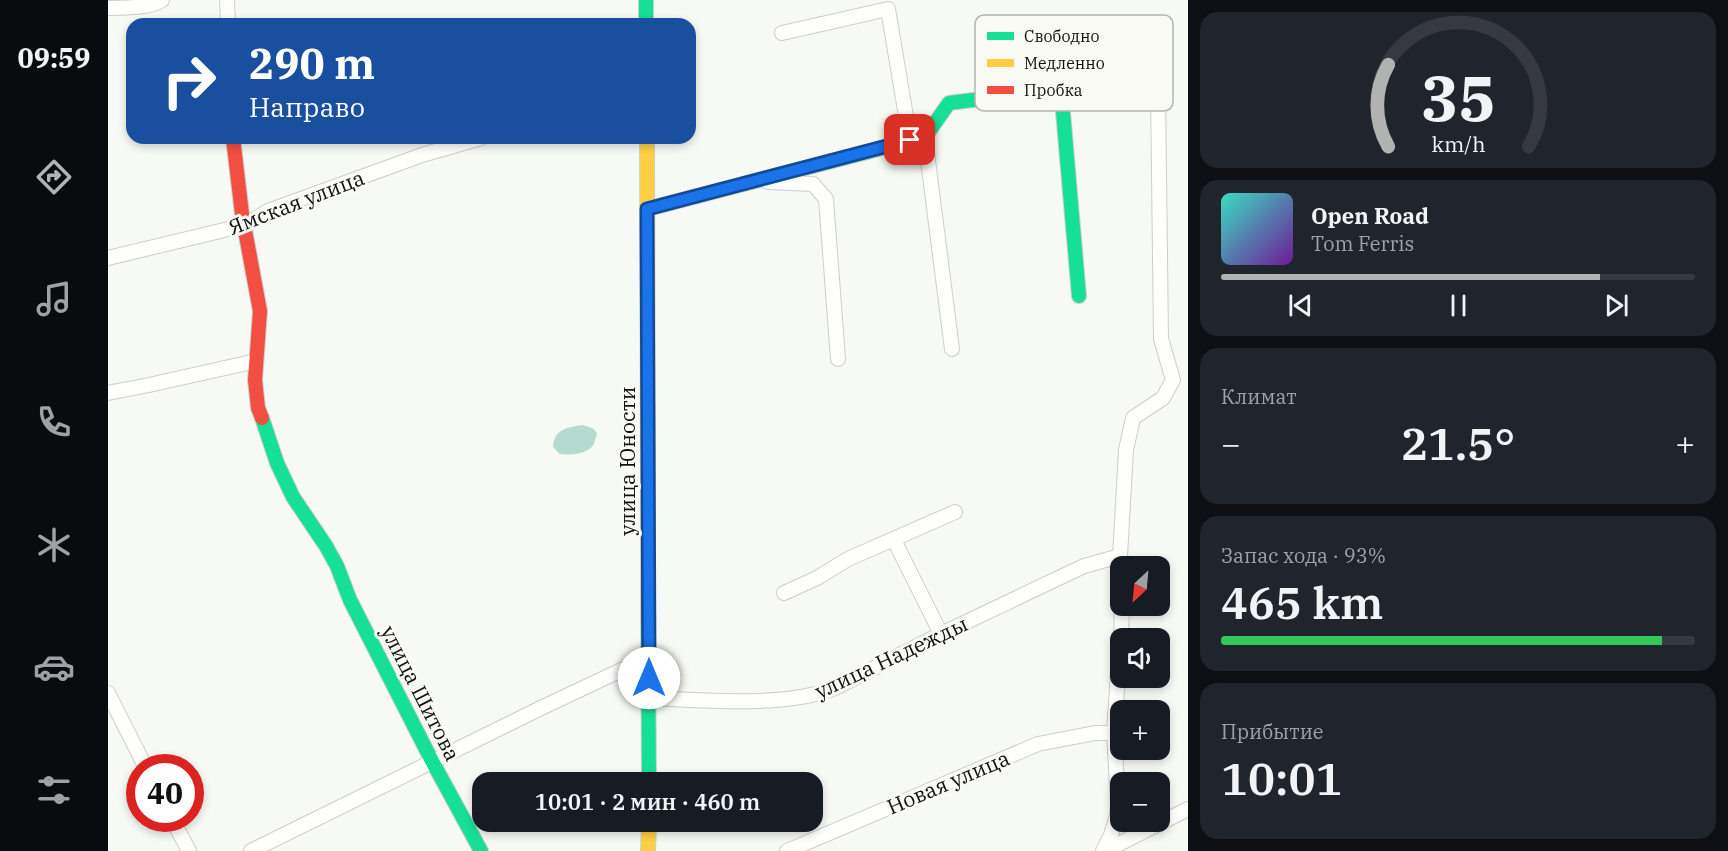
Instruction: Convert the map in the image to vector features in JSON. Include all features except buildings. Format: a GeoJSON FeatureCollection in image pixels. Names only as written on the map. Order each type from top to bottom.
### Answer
{"type":"FeatureCollection","features":[{"type":"Feature","properties":{"kind":"street"},"geometry":{"type":"LineString","coordinates":[[108,8],[143,6],[162,0]]}},
{"type":"Feature","properties":{"kind":"street"},"geometry":{"type":"LineString","coordinates":[[227,0],[228,18]]}},
{"type":"Feature","properties":{"kind":"street"},"geometry":{"type":"LineString","coordinates":[[646,0],[646,18]]}},
{"type":"Feature","properties":{"kind":"street"},"geometry":{"type":"LineString","coordinates":[[782,33],[888,9],[910,140]]}},
{"type":"Feature","properties":{"kind":"street"},"geometry":{"type":"LineString","coordinates":[[952,349],[925,137],[949,103],[975,100]]}},
{"type":"Feature","properties":{"kind":"street"},"geometry":{"type":"LineString","coordinates":[[1063,111],[1079,296]]}},
{"type":"Feature","properties":{"kind":"street"},"geometry":{"type":"LineString","coordinates":[[1121,556],[1126,450],[1134,418],[1163,398],[1173,380],[1161,339],[1158,111]]}},
{"type":"Feature","properties":{"kind":"street"},"geometry":{"type":"LineString","coordinates":[[647,209],[925,137]]}},
{"type":"Feature","properties":{"kind":"street","name":"улица Шитова"},"geometry":{"type":"LineString","coordinates":[[234,144],[242,213],[260,311],[255,380],[258,408],[277,463],[293,497],[326,546],[345,584],[350,600],[481,851]]}},
{"type":"Feature","properties":{"kind":"street","name":"Ямская улица"},"geometry":{"type":"LineString","coordinates":[[108,258],[245,225],[268,211],[422,155],[460,144]]}},
{"type":"Feature","properties":{"kind":"street","name":"улица Юности"},"geometry":{"type":"LineString","coordinates":[[646,144],[649,772]]}},
{"type":"Feature","properties":{"kind":"street"},"geometry":{"type":"LineString","coordinates":[[753,181],[813,184],[826,199],[838,359]]}},
{"type":"Feature","properties":{"kind":"street"},"geometry":{"type":"LineString","coordinates":[[108,393],[256,361]]}},
{"type":"Feature","properties":{"kind":"street"},"geometry":{"type":"LineString","coordinates":[[784,593],[817,578],[848,559],[955,512]]}},
{"type":"Feature","properties":{"kind":"street"},"geometry":{"type":"LineString","coordinates":[[894,540],[941,634]]}},
{"type":"Feature","properties":{"kind":"street","name":"улица Надежды"},"geometry":{"type":"LineString","coordinates":[[649,698],[768,700],[820,694],[1084,566],[1110,563]]}},
{"type":"Feature","properties":{"kind":"street"},"geometry":{"type":"LineString","coordinates":[[251,851],[649,657]]}},
{"type":"Feature","properties":{"kind":"street"},"geometry":{"type":"LineString","coordinates":[[108,693],[140,754]]}},
{"type":"Feature","properties":{"kind":"street","name":"Новая улица"},"geometry":{"type":"LineString","coordinates":[[787,851],[1038,744],[1095,733],[1110,734]]}},
{"type":"Feature","properties":{"kind":"street"},"geometry":{"type":"LineString","coordinates":[[1104,851],[1117,816],[1116,760]]}},
{"type":"Feature","properties":{"kind":"street"},"geometry":{"type":"LineString","coordinates":[[1104,851],[1188,809]]}},
{"type":"Feature","properties":{"kind":"street"},"geometry":{"type":"LineString","coordinates":[[179,832],[189,851]]}},
{"type":"Feature","properties":{"kind":"street"},"geometry":{"type":"LineString","coordinates":[[648,851],[649,832]]}},
{"type":"Feature","properties":{"kind":"shaded area"},"geometry":{"type":"Polygon","coordinates":[[[583,425],[594,429],[597,434],[591,448],[574,454],[560,454],[553,447],[556,436],[563,430],[583,425]]]}},
{"type":"Feature","properties":{"kind":"traffic: fast"},"geometry":{"type":"LineString","coordinates":[[646,0],[646,18]]}},
{"type":"Feature","properties":{"kind":"traffic: fast"},"geometry":{"type":"LineString","coordinates":[[647,209],[925,137],[949,103],[975,100]]}},
{"type":"Feature","properties":{"kind":"traffic: fast"},"geometry":{"type":"LineString","coordinates":[[1063,111],[1079,296]]}},
{"type":"Feature","properties":{"kind":"traffic: fast"},"geometry":{"type":"LineString","coordinates":[[262,418],[277,463],[293,497],[337,566],[350,600],[481,851]]}},
{"type":"Feature","properties":{"kind":"traffic: fast"},"geometry":{"type":"LineString","coordinates":[[648,621],[649,772]]}},
{"type":"Feature","properties":{"kind":"traffic: slow"},"geometry":{"type":"LineString","coordinates":[[647,144],[648,467]]}},
{"type":"Feature","properties":{"kind":"traffic: slow"},"geometry":{"type":"LineString","coordinates":[[648,851],[649,832]]}},
{"type":"Feature","properties":{"kind":"traffic: jam"},"geometry":{"type":"LineString","coordinates":[[234,144],[242,214],[260,311],[255,380],[258,408],[262,418]]}},
{"type":"Feature","properties":{"kind":"traffic: jam"},"geometry":{"type":"LineString","coordinates":[[648,467],[648,621]]}},
{"type":"Feature","properties":{"kind":"route"},"geometry":{"type":"LineString","coordinates":[[649,678],[647,209],[910,140]]}}]}
